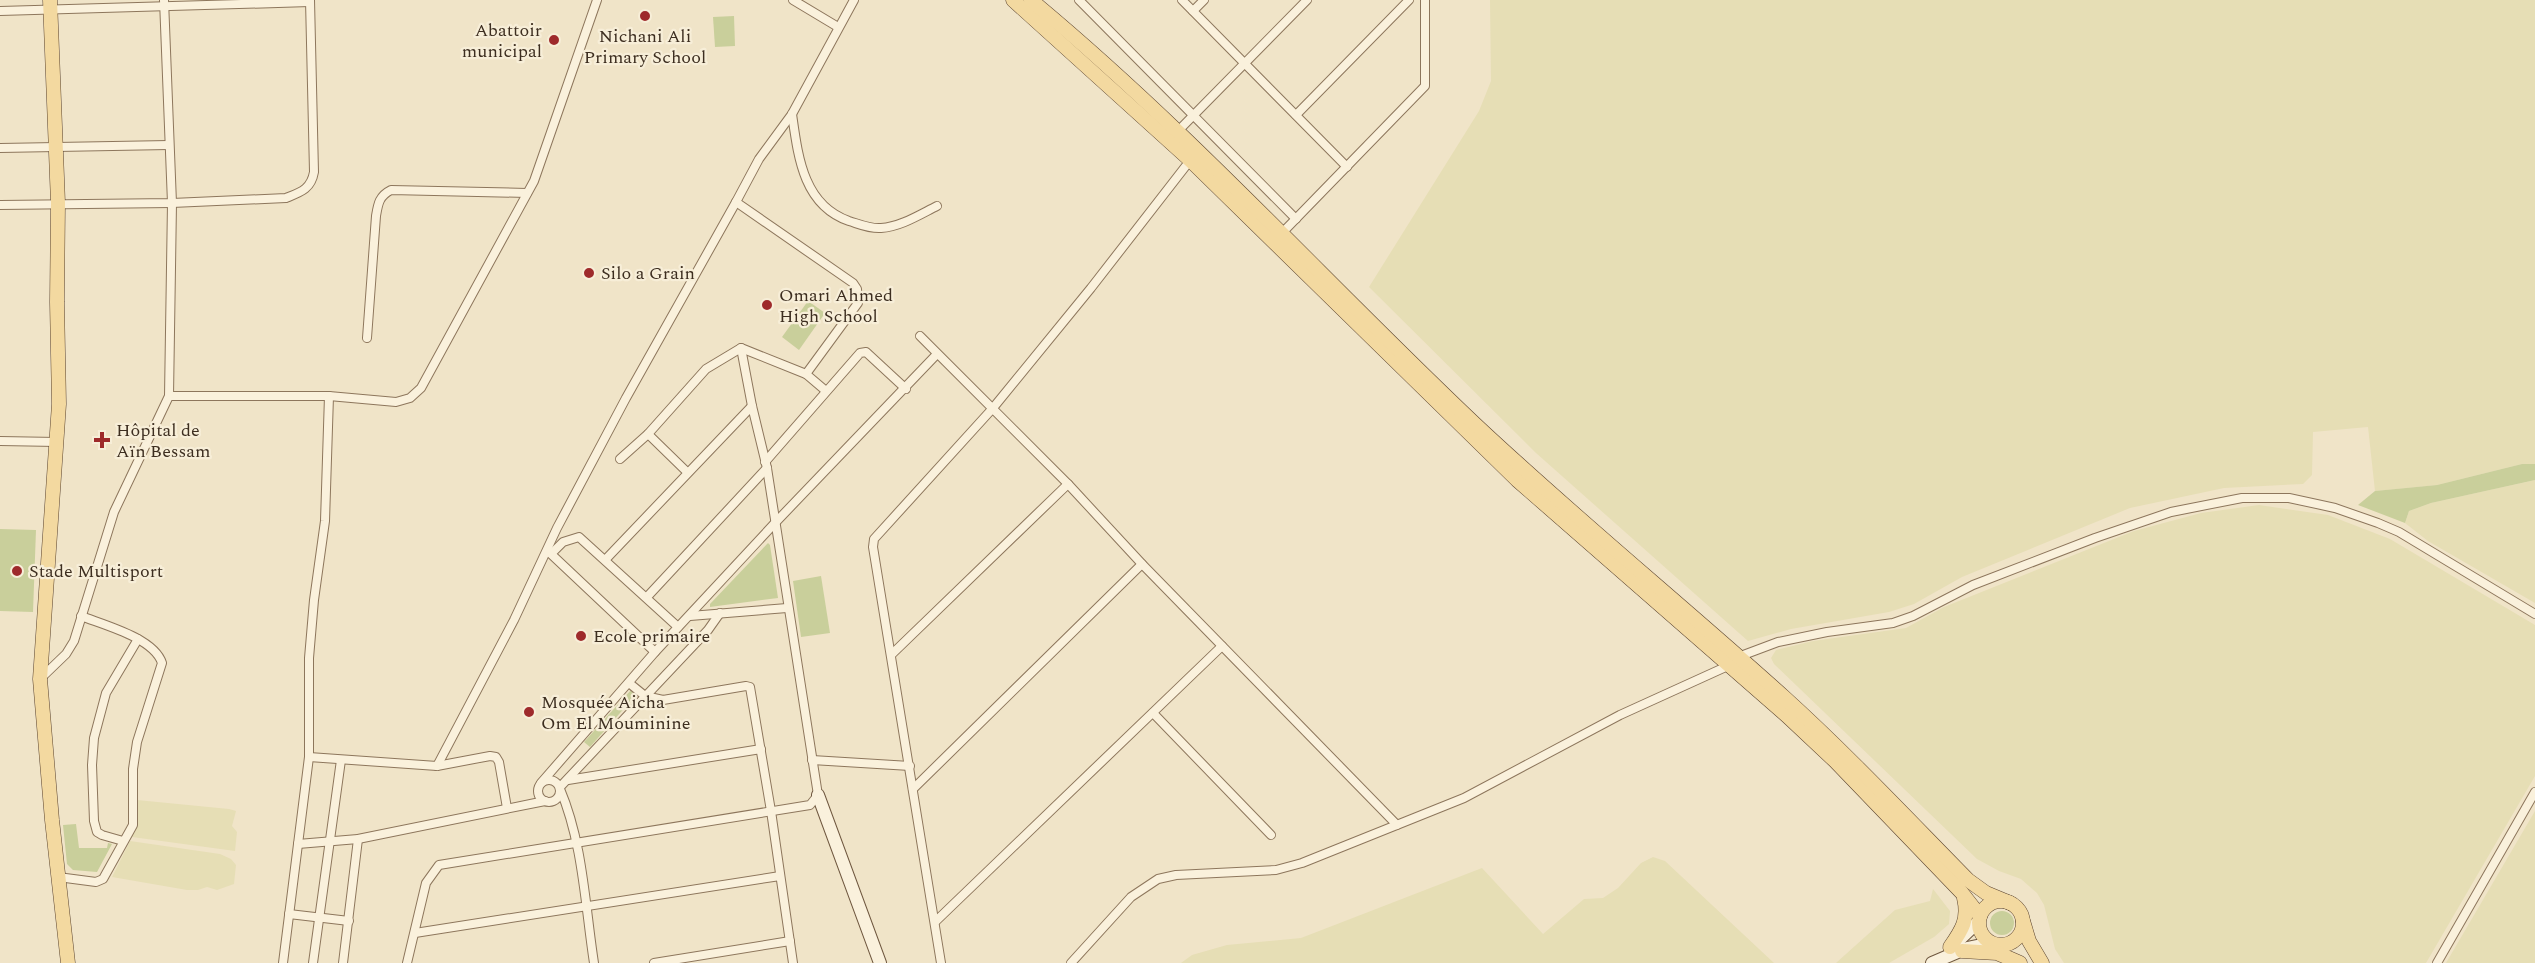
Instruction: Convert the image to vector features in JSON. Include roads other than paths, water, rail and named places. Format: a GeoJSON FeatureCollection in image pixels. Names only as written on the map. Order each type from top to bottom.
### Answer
{"type":"FeatureCollection","features":[{"type":"Feature","properties":{"kind":"main road"},"geometry":{"type":"LineString","coordinates":[[1013,0],[1195,155],[1282,233],[1481,430],[1734,661],[1962,892],[1979,918],[1981,934],[2021,963]]}},
{"type":"Feature","properties":{"kind":"main road"},"geometry":{"type":"LineString","coordinates":[[1040,3],[1178,131],[1195,155],[1485,450],[1832,742],[1968,880],[2015,907],[2022,918],[2029,941],[2042,963]]}},
{"type":"Feature","properties":{"kind":"main road"},"geometry":{"type":"LineString","coordinates":[[50,4],[58,203],[57,442],[40,679],[68,963]]}},
{"type":"Feature","properties":{"kind":"main road"},"geometry":{"type":"LineString","coordinates":[[818,795],[880,963]]}},
{"type":"Feature","properties":{"kind":"main road"},"geometry":{"type":"LineString","coordinates":[[1956,949],[1966,915],[1962,892]]}},
{"type":"Feature","properties":{"kind":"main road"},"geometry":{"type":"LineString","coordinates":[[1956,949],[1989,905],[2003,901],[2010,903]]}},
{"type":"Feature","properties":{"kind":"main road"},"geometry":{"type":"LineString","coordinates":[[1933,962],[1956,949],[1994,944],[2005,945],[2017,938],[2022,918]]}},
{"type":"Feature","properties":{"kind":"main road"},"geometry":{"type":"LineString","coordinates":[[1956,949],[1997,953],[2021,963]]}},
{"type":"Feature","properties":{"kind":"street"},"geometry":{"type":"LineString","coordinates":[[169,396],[329,396],[396,402],[410,398],[421,388],[527,193],[549,140],[597,0]]}},
{"type":"Feature","properties":{"kind":"street"},"geometry":{"type":"LineString","coordinates":[[793,0],[838,27]]}},
{"type":"Feature","properties":{"kind":"street"},"geometry":{"type":"LineString","coordinates":[[437,766],[626,398],[759,159],[792,114],[854,0]]}},
{"type":"Feature","properties":{"kind":"street"},"geometry":{"type":"LineString","coordinates":[[1079,0],[1296,219]]}},
{"type":"Feature","properties":{"kind":"street"},"geometry":{"type":"LineString","coordinates":[[1182,0],[1347,167]]}},
{"type":"Feature","properties":{"kind":"street"},"geometry":{"type":"LineString","coordinates":[[1193,11],[1204,0]]}},
{"type":"Feature","properties":{"kind":"street"},"geometry":{"type":"LineString","coordinates":[[1178,131],[1307,0]]}},
{"type":"Feature","properties":{"kind":"street"},"geometry":{"type":"LineString","coordinates":[[1296,115],[1409,0]]}},
{"type":"Feature","properties":{"kind":"street"},"geometry":{"type":"LineString","coordinates":[[1282,233],[1425,86],[1425,0]]}},
{"type":"Feature","properties":{"kind":"street"},"geometry":{"type":"LineString","coordinates":[[0,11],[50,4],[310,1],[314,172],[308,188],[286,198],[172,203],[0,205]]}},
{"type":"Feature","properties":{"kind":"street"},"geometry":{"type":"LineString","coordinates":[[40,679],[66,654],[74,641],[114,512],[169,396],[172,203],[164,3]]}},
{"type":"Feature","properties":{"kind":"street"},"geometry":{"type":"LineString","coordinates":[[792,114],[802,170],[812,192],[825,209],[836,216],[862,225],[880,228],[901,224],[937,207]]}},
{"type":"Feature","properties":{"kind":"street"},"geometry":{"type":"LineString","coordinates":[[0,148],[56,145],[169,145]]}},
{"type":"Feature","properties":{"kind":"street"},"geometry":{"type":"LineString","coordinates":[[941,963],[936,921],[873,547],[874,539],[993,408],[1195,155]]}},
{"type":"Feature","properties":{"kind":"street"},"geometry":{"type":"LineString","coordinates":[[367,338],[376,216],[379,200],[385,193],[391,190],[527,193]]}},
{"type":"Feature","properties":{"kind":"street"},"geometry":{"type":"LineString","coordinates":[[736,202],[853,283],[857,289],[858,303],[806,374]]}},
{"type":"Feature","properties":{"kind":"street"},"geometry":{"type":"LineString","coordinates":[[920,336],[1068,484],[1142,564],[1397,825]]}},
{"type":"Feature","properties":{"kind":"street"},"geometry":{"type":"LineString","coordinates":[[741,348],[806,374],[826,391]]}},
{"type":"Feature","properties":{"kind":"street"},"geometry":{"type":"LineString","coordinates":[[407,963],[426,883],[439,865],[810,805],[818,795],[766,465],[741,348]]}},
{"type":"Feature","properties":{"kind":"street"},"geometry":{"type":"LineString","coordinates":[[620,459],[648,434],[706,369],[741,348]]}},
{"type":"Feature","properties":{"kind":"street"},"geometry":{"type":"LineString","coordinates":[[647,597],[766,465],[826,391],[863,352],[906,389]]}},
{"type":"Feature","properties":{"kind":"street"},"geometry":{"type":"LineString","coordinates":[[545,801],[538,793],[541,783],[655,652],[937,354]]}},
{"type":"Feature","properties":{"kind":"street"},"geometry":{"type":"LineString","coordinates":[[283,963],[309,757],[309,658],[325,521],[329,396]]}},
{"type":"Feature","properties":{"kind":"street"},"geometry":{"type":"LineString","coordinates":[[606,559],[752,406]]}},
{"type":"Feature","properties":{"kind":"street"},"geometry":{"type":"LineString","coordinates":[[648,434],[687,472]]}},
{"type":"Feature","properties":{"kind":"street"},"geometry":{"type":"LineString","coordinates":[[0,441],[57,442]]}},
{"type":"Feature","properties":{"kind":"street"},"geometry":{"type":"LineString","coordinates":[[892,654],[1068,484]]}},
{"type":"Feature","properties":{"kind":"street"},"geometry":{"type":"LineString","coordinates":[[1071,963],[1131,897],[1158,879],[1176,875],[1276,870],[1302,863],[1464,798],[1620,715],[1778,642],[1801,636],[1893,623],[1913,616],[1973,585],[2095,538],[2171,512],[2242,498],[2289,498],[2335,508],[2399,532],[2535,614]]}},
{"type":"Feature","properties":{"kind":"street"},"geometry":{"type":"LineString","coordinates":[[548,552],[563,542],[579,537],[606,559],[678,627]]}},
{"type":"Feature","properties":{"kind":"street"},"geometry":{"type":"LineString","coordinates":[[548,552],[655,652]]}},
{"type":"Feature","properties":{"kind":"street"},"geometry":{"type":"LineString","coordinates":[[913,789],[1142,564]]}},
{"type":"Feature","properties":{"kind":"street"},"geometry":{"type":"LineString","coordinates":[[690,616],[787,608]]}},
{"type":"Feature","properties":{"kind":"street"},"geometry":{"type":"LineString","coordinates":[[298,844],[358,839],[507,808],[545,801],[551,802],[557,798],[560,788],[720,614]]}},
{"type":"Feature","properties":{"kind":"street"},"geometry":{"type":"LineString","coordinates":[[58,877],[99,881],[106,876],[133,825],[133,769],[137,742],[162,663],[157,652],[138,639],[81,616]]}},
{"type":"Feature","properties":{"kind":"street"},"geometry":{"type":"LineString","coordinates":[[123,841],[102,836],[97,831],[94,821],[92,765],[94,738],[106,693],[138,639]]}},
{"type":"Feature","properties":{"kind":"street"},"geometry":{"type":"LineString","coordinates":[[936,921],[1222,646]]}},
{"type":"Feature","properties":{"kind":"street"},"geometry":{"type":"LineString","coordinates":[[629,684],[645,696],[663,700],[750,687],[793,963]]}},
{"type":"Feature","properties":{"kind":"street"},"geometry":{"type":"LineString","coordinates":[[1152,713],[1271,836]]}},
{"type":"Feature","properties":{"kind":"street"},"geometry":{"type":"LineString","coordinates":[[568,780],[761,748]]}},
{"type":"Feature","properties":{"kind":"street"},"geometry":{"type":"LineString","coordinates":[[309,757],[437,766],[490,756],[496,757],[499,762],[507,808]]}},
{"type":"Feature","properties":{"kind":"street"},"geometry":{"type":"LineString","coordinates":[[313,963],[341,760]]}},
{"type":"Feature","properties":{"kind":"street"},"geometry":{"type":"LineString","coordinates":[[812,760],[909,766]]}},
{"type":"Feature","properties":{"kind":"street"},"geometry":{"type":"LineString","coordinates":[[541,783],[551,780],[560,788],[568,807],[577,843],[594,963]]}},
{"type":"Feature","properties":{"kind":"street"},"geometry":{"type":"LineString","coordinates":[[2437,963],[2535,792]]}},
{"type":"Feature","properties":{"kind":"street"},"geometry":{"type":"LineString","coordinates":[[342,963],[358,839]]}},
{"type":"Feature","properties":{"kind":"street"},"geometry":{"type":"LineString","coordinates":[[415,933],[780,876]]}},
{"type":"Feature","properties":{"kind":"street"},"geometry":{"type":"LineString","coordinates":[[289,914],[349,921]]}},
{"type":"Feature","properties":{"kind":"street"},"geometry":{"type":"LineString","coordinates":[[654,963],[790,940]]}},
{"type":"Feature","properties":{"kind":"place","name":"Nichani Ali Primary School"},"geometry":{"type":"Point","coordinates":[645,16]}},
{"type":"Feature","properties":{"kind":"place","name":"Abattoir municipal"},"geometry":{"type":"Point","coordinates":[554,40]}},
{"type":"Feature","properties":{"kind":"place","name":"Silo a Grain"},"geometry":{"type":"Point","coordinates":[589,273]}},
{"type":"Feature","properties":{"kind":"place","name":"Omari Ahmed High School"},"geometry":{"type":"Point","coordinates":[767,305]}},
{"type":"Feature","properties":{"kind":"place","name":"Hôpital de Aïn Bessam"},"geometry":{"type":"Point","coordinates":[102,440]}},
{"type":"Feature","properties":{"kind":"place","name":"Stade Multisport"},"geometry":{"type":"Point","coordinates":[17,571]}},
{"type":"Feature","properties":{"kind":"place","name":"Ecole primaire"},"geometry":{"type":"Point","coordinates":[581,636]}},
{"type":"Feature","properties":{"kind":"place","name":"Mosquée Aicha Om El Mouminine"},"geometry":{"type":"Point","coordinates":[529,712]}}]}
